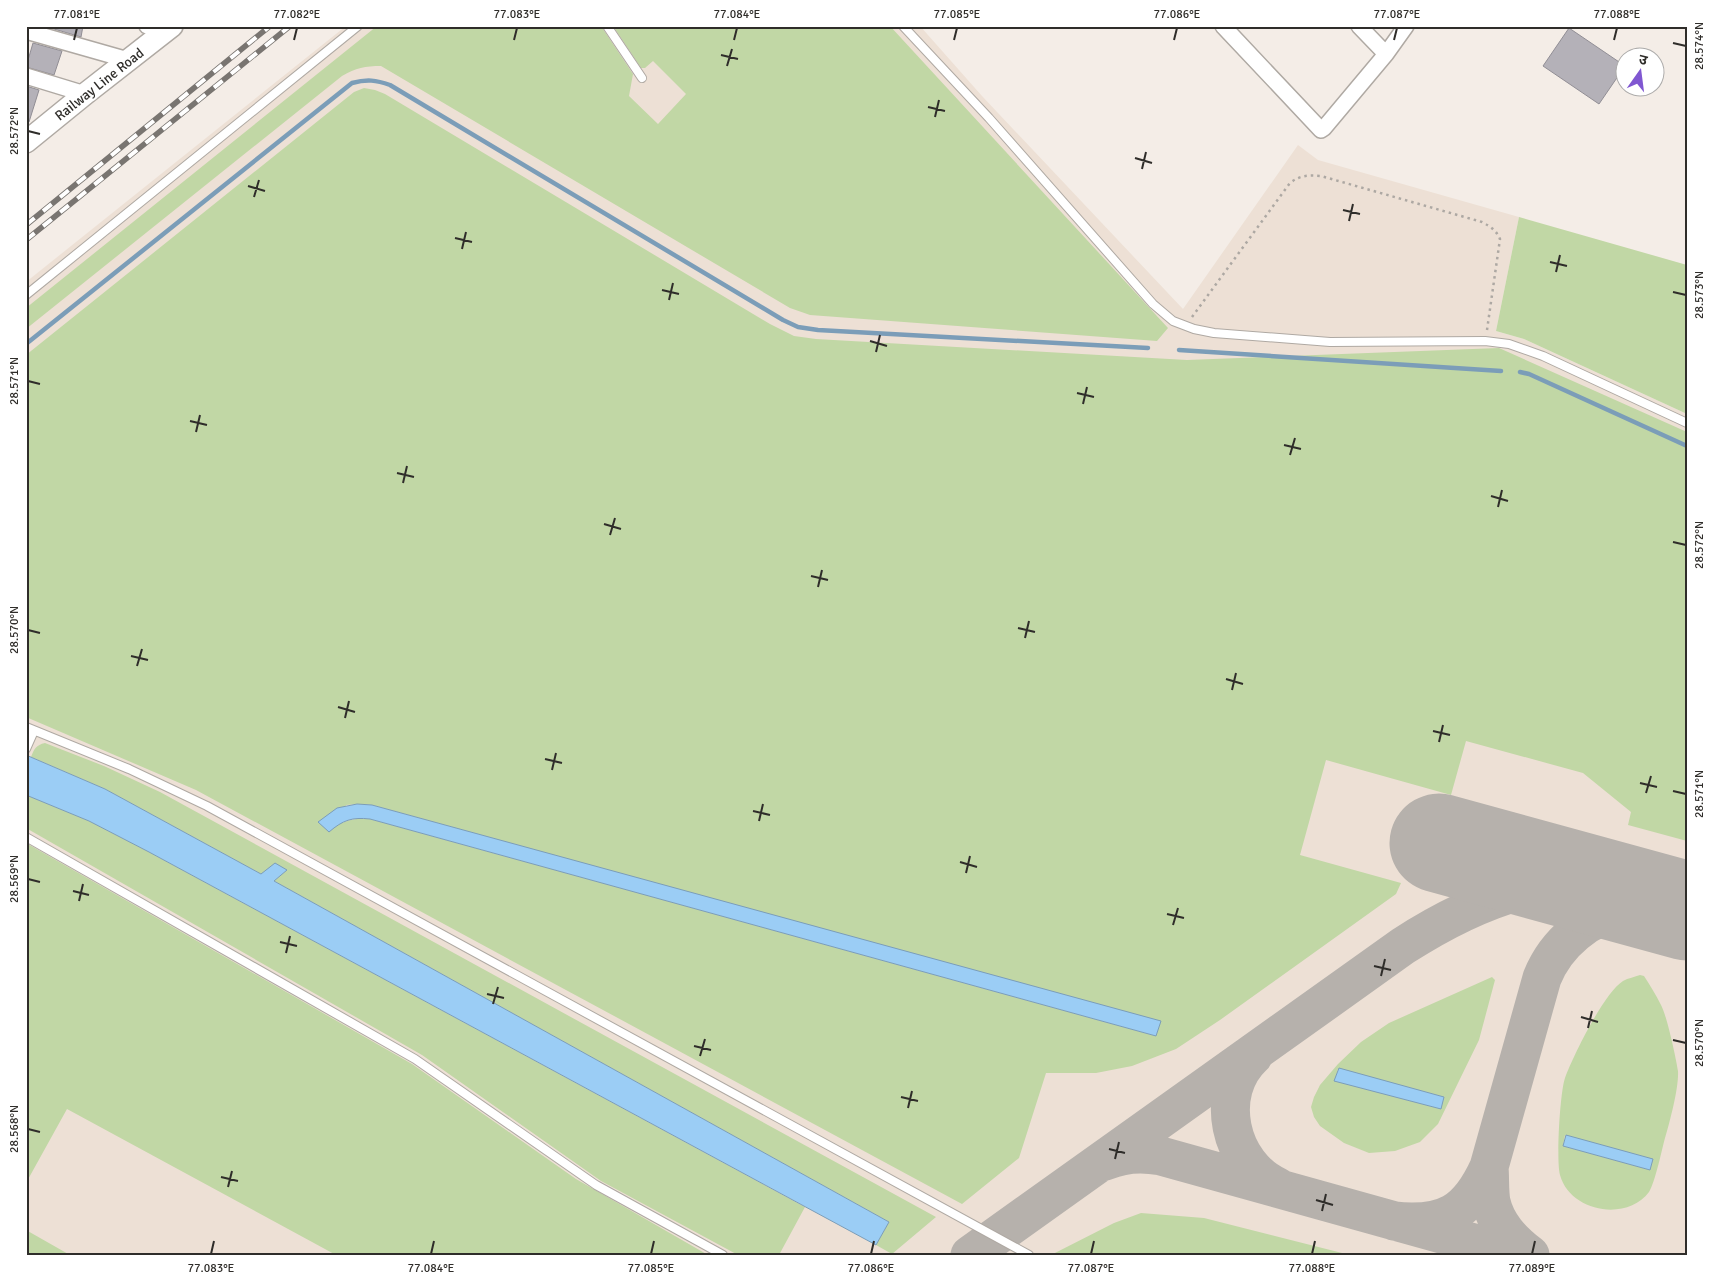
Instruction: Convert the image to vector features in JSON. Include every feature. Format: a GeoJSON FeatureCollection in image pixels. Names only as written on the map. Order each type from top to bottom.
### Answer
{"type":"FeatureCollection","features":[{"type":"Feature","properties":{"kind":"street"},"geometry":{"type":"LineString","coordinates":[[1223,26],[1321,130],[1386,54],[1406,26]]}},
{"type":"Feature","properties":{"kind":"street"},"geometry":{"type":"LineString","coordinates":[[1359,26],[1386,54]]}},
{"type":"Feature","properties":{"kind":"street","name":"Railway Line Road"},"geometry":{"type":"LineString","coordinates":[[31,134],[128,60],[162,28]]}},
{"type":"Feature","properties":{"kind":"street"},"geometry":{"type":"LineString","coordinates":[[26,31],[128,60]]}},
{"type":"Feature","properties":{"kind":"street"},"geometry":{"type":"LineString","coordinates":[[26,76],[85,94]]}},
{"type":"Feature","properties":{"kind":"lane"},"geometry":{"type":"LineString","coordinates":[[26,295],[358,26]]}},
{"type":"Feature","properties":{"kind":"lane"},"geometry":{"type":"LineString","coordinates":[[607,26],[642,78]]}},
{"type":"Feature","properties":{"kind":"lane"},"geometry":{"type":"LineString","coordinates":[[903,26],[989,118],[1153,304],[1172,321],[1214,333],[1330,342],[1485,341],[1510,344],[1543,356],[1687,423]]}},
{"type":"Feature","properties":{"kind":"lane"},"geometry":{"type":"LineString","coordinates":[[26,749],[30,729],[129,769],[207,806],[1029,1255]]}},
{"type":"Feature","properties":{"kind":"lane"},"geometry":{"type":"LineString","coordinates":[[26,837],[415,1059],[596,1185],[723,1255]]}},
{"type":"Feature","properties":{"kind":"path"},"geometry":{"type":"LineString","coordinates":[[1185,326],[1290,182],[1307,175],[1321,176],[1482,222],[1497,232],[1500,239],[1485,341]]}},
{"type":"Feature","properties":{"kind":"shaded area"},"geometry":{"type":"Polygon","coordinates":[[[346,26],[920,26],[982,96],[1183,309],[1298,145],[1318,160],[1519,217],[1496,331],[1524,339],[1687,414],[1687,1255],[26,1255],[26,282],[346,26]]]}},
{"type":"Feature","properties":{"kind":"green space"},"geometry":{"type":"Polygon","coordinates":[[[377,26],[601,26],[633,74],[629,96],[658,124],[686,94],[653,61],[645,68],[641,68],[613,26],[890,26],[1168,328],[1157,341],[810,315],[790,308],[381,66],[370,66],[342,76],[26,329],[26,308],[377,26]]]}},
{"type":"Feature","properties":{"kind":"green space"},"geometry":{"type":"Polygon","coordinates":[[[364,88],[385,94],[770,324],[794,336],[816,339],[1187,360],[1499,348],[1687,432],[1687,841],[1628,825],[1631,812],[1583,773],[1466,741],[1451,795],[1326,760],[1300,855],[1401,883],[1396,894],[1220,1020],[1176,1049],[1132,1066],[1096,1073],[1046,1073],[1019,1158],[962,1204],[196,790],[26,717],[26,355],[354,92],[364,88]],[[346,805],[339,824],[354,819],[370,819],[1156,1036],[1160,1022],[372,805],[346,805]]]}},
{"type":"Feature","properties":{"kind":"green space"},"geometry":{"type":"Polygon","coordinates":[[[1519,217],[1687,265],[1687,414],[1524,339],[1496,331],[1519,217]]]}},
{"type":"Feature","properties":{"kind":"green space"},"geometry":{"type":"Polygon","coordinates":[[[45,743],[104,766],[160,792],[936,1217],[892,1254],[876,1245],[889,1222],[274,881],[287,870],[261,874],[105,789],[31,757],[39,745],[45,743]]]}},
{"type":"Feature","properties":{"kind":"green space"},"geometry":{"type":"Polygon","coordinates":[[[26,795],[89,821],[149,852],[805,1207],[779,1255],[738,1255],[601,1181],[422,1055],[26,828],[26,795]]]}},
{"type":"Feature","properties":{"kind":"green space"},"geometry":{"type":"Polygon","coordinates":[[[26,843],[412,1064],[576,1179],[708,1255],[336,1255],[67,1109],[26,1183],[26,843]]]}},
{"type":"Feature","properties":{"kind":"green space"},"geometry":{"type":"Polygon","coordinates":[[[1640,975],[1646,979],[1666,1018],[1678,1071],[1676,1095],[1656,1174],[1649,1192],[1639,1201],[1627,1207],[1614,1210],[1600,1209],[1587,1205],[1575,1197],[1566,1188],[1560,1175],[1560,1111],[1563,1086],[1582,1041],[1607,998],[1623,981],[1640,975]],[[1565,1135],[1563,1146],[1650,1170],[1652,1159],[1565,1135]]]}},
{"type":"Feature","properties":{"kind":"green space"},"geometry":{"type":"Polygon","coordinates":[[[1492,977],[1495,980],[1479,1040],[1438,1124],[1420,1142],[1395,1151],[1369,1153],[1344,1143],[1320,1126],[1314,1117],[1311,1107],[1320,1085],[1338,1064],[1361,1042],[1389,1023],[1492,977]],[[1338,1069],[1335,1081],[1441,1109],[1444,1097],[1338,1069]]]}},
{"type":"Feature","properties":{"kind":"green space"},"geometry":{"type":"Polygon","coordinates":[[[1141,1213],[1204,1218],[1350,1255],[1051,1255],[1114,1223],[1141,1213]]]}},
{"type":"Feature","properties":{"kind":"green space"},"geometry":{"type":"Polygon","coordinates":[[[26,1230],[70,1255],[26,1255],[26,1230]]]}},
{"type":"Feature","properties":{"kind":"water"},"geometry":{"type":"Polygon","coordinates":[[[26,755],[105,789],[261,874],[275,863],[287,870],[274,881],[889,1222],[876,1245],[149,852],[89,821],[26,795],[26,755]]]}},
{"type":"Feature","properties":{"kind":"water"},"geometry":{"type":"Polygon","coordinates":[[[357,804],[372,805],[1161,1021],[1156,1036],[370,819],[348,820],[329,832],[318,822],[337,808],[357,804]]]}},
{"type":"Feature","properties":{"kind":"water"},"geometry":{"type":"Polygon","coordinates":[[[1339,1068],[1444,1097],[1441,1109],[1334,1081],[1339,1068]]]}},
{"type":"Feature","properties":{"kind":"water"},"geometry":{"type":"Polygon","coordinates":[[[1566,1135],[1653,1159],[1650,1170],[1563,1146],[1566,1135]]]}},
{"type":"Feature","properties":{"kind":"building"},"geometry":{"type":"Polygon","coordinates":[[[44,26],[83,26],[81,37],[44,26]]]}},
{"type":"Feature","properties":{"kind":"building"},"geometry":{"type":"Polygon","coordinates":[[[1569,28],[1616,60],[1616,79],[1599,104],[1543,66],[1569,28]]]}},
{"type":"Feature","properties":{"kind":"building"},"geometry":{"type":"Polygon","coordinates":[[[33,43],[62,51],[54,75],[26,67],[33,43]]]}},
{"type":"Feature","properties":{"kind":"building"},"geometry":{"type":"Polygon","coordinates":[[[26,86],[39,90],[29,122],[26,122],[26,86]]]}},
{"type":"Feature","properties":{"kind":"waterway"},"geometry":{"type":"LineString","coordinates":[[26,344],[352,83],[376,81],[390,85],[783,320],[798,327],[818,330],[1148,348]]}},
{"type":"Feature","properties":{"kind":"waterway"},"geometry":{"type":"LineString","coordinates":[[1179,350],[1501,371]]}},
{"type":"Feature","properties":{"kind":"waterway"},"geometry":{"type":"LineString","coordinates":[[1520,372],[1529,374],[1687,446]]}},
{"type":"Feature","properties":{"kind":"taxiway"},"geometry":{"type":"LineString","coordinates":[[970,1255],[1403,946],[1431,929],[1490,900],[1543,884],[1571,883],[1617,892]]}},
{"type":"Feature","properties":{"kind":"taxiway"},"geometry":{"type":"LineString","coordinates":[[1394,1221],[1427,1221],[1453,1213],[1463,1206],[1481,1183],[1489,1167],[1542,978],[1548,965],[1565,942],[1587,924],[1613,912],[1638,908],[1670,907]]}},
{"type":"Feature","properties":{"kind":"taxiway"},"geometry":{"type":"LineString","coordinates":[[1253,1056],[1241,1071],[1233,1089],[1230,1108],[1232,1127],[1238,1146],[1248,1162],[1261,1177],[1278,1187]]}},
{"type":"Feature","properties":{"kind":"taxiway"},"geometry":{"type":"LineString","coordinates":[[1105,1161],[1133,1154],[1161,1156],[1517,1255]]}},
{"type":"Feature","properties":{"kind":"taxiway"},"geometry":{"type":"LineString","coordinates":[[1489,1167],[1493,1210],[1511,1238],[1530,1255]]}},
{"type":"Feature","properties":{"kind":"runway"},"geometry":{"type":"LineString","coordinates":[[1439,843],[1687,911]]}},
{"type":"Feature","properties":{"kind":"railway"},"geometry":{"type":"LineString","coordinates":[[26,225],[270,26]]}},
{"type":"Feature","properties":{"kind":"railway"},"geometry":{"type":"LineString","coordinates":[[26,240],[290,26]]}}]}
